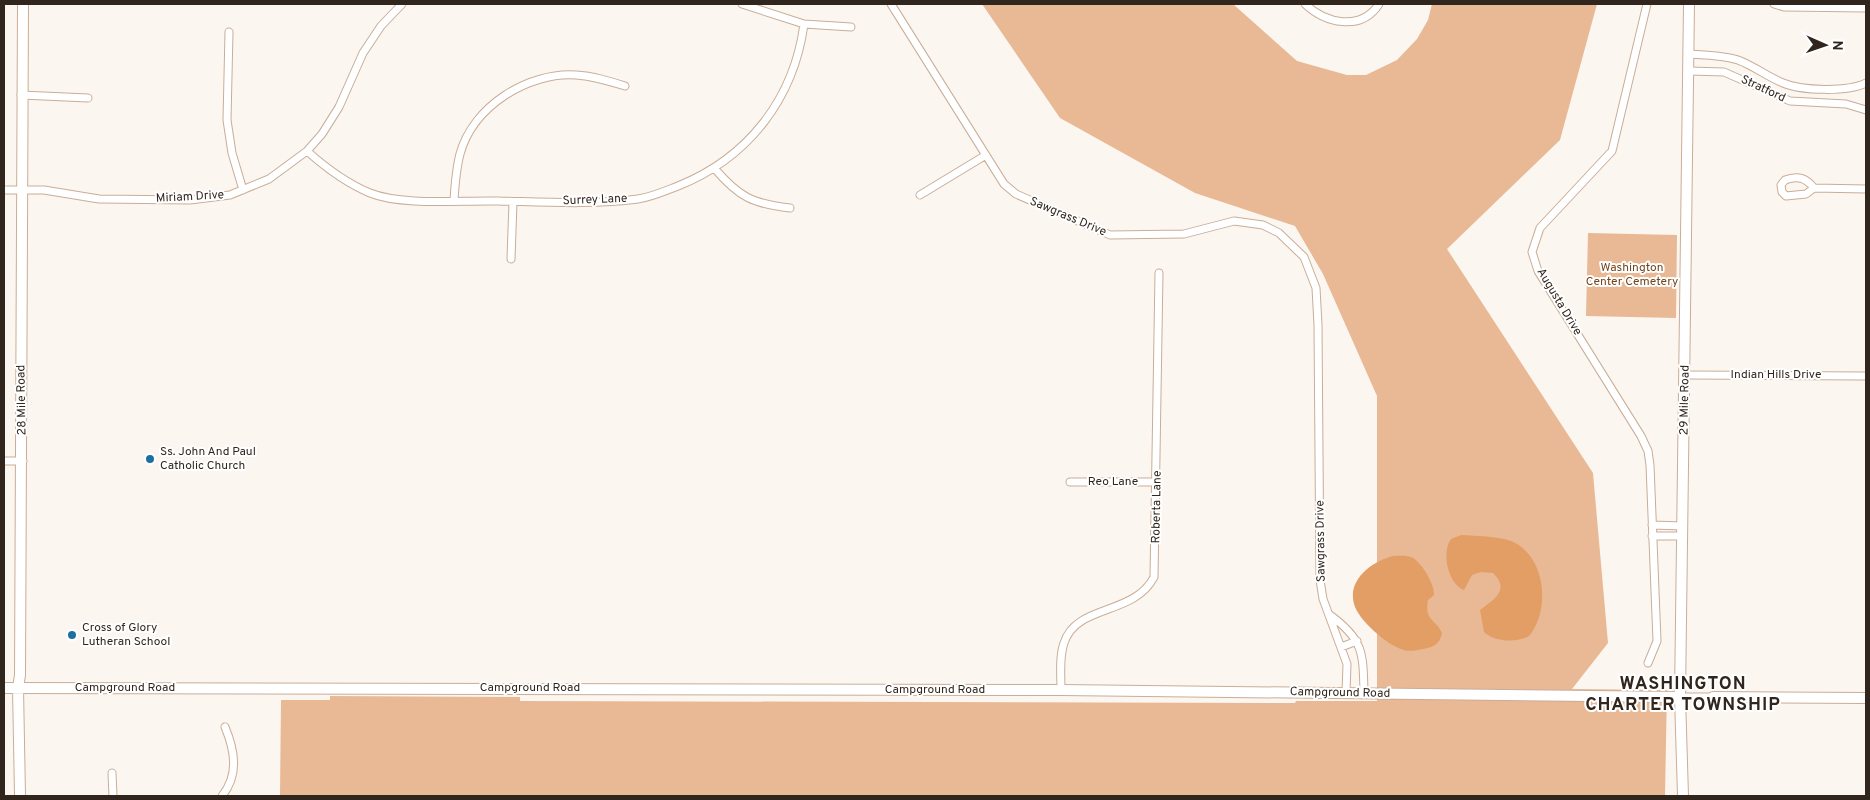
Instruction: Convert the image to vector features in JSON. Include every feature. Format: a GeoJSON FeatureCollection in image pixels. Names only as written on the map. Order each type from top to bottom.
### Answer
{"type":"FeatureCollection","features":[{"type":"Feature","properties":{"kind":"street","name":"28 Mile Road"},"geometry":{"type":"LineString","coordinates":[[20,796],[18,688],[20,675],[23,461],[21,95],[23,4]]}},
{"type":"Feature","properties":{"kind":"street","name":"Miriam Drive"},"geometry":{"type":"LineString","coordinates":[[4,190],[44,190],[99,199],[190,200],[216,198],[243,190],[269,179],[307,151],[329,124],[368,46],[381,26],[402,4]]}},
{"type":"Feature","properties":{"kind":"street"},"geometry":{"type":"LineString","coordinates":[[742,4],[758,7],[804,24],[851,27]]}},
{"type":"Feature","properties":{"kind":"street","name":"Sawgrass Drive"},"geometry":{"type":"LineString","coordinates":[[891,4],[1004,184],[1016,194],[1099,232],[1110,235],[1184,234],[1220,223],[1234,221],[1249,222],[1279,233],[1304,257],[1316,288],[1320,580],[1323,599],[1330,615],[1330,623],[1342,647],[1347,664],[1346,693]]}},
{"type":"Feature","properties":{"kind":"street"},"geometry":{"type":"LineString","coordinates":[[1304,4],[1317,15],[1333,22],[1349,21],[1366,16],[1379,4]]}},
{"type":"Feature","properties":{"kind":"street","name":"Augusta Drive"},"geometry":{"type":"LineString","coordinates":[[1647,4],[1612,151],[1540,228],[1532,252],[1538,271],[1641,436],[1648,451],[1656,641],[1648,663]]}},
{"type":"Feature","properties":{"kind":"street","name":"29 Mile Road"},"geometry":{"type":"LineString","coordinates":[[1682,796],[1680,697],[1689,4]]}},
{"type":"Feature","properties":{"kind":"street"},"geometry":{"type":"LineString","coordinates":[[1774,4],[1784,7],[1866,8]]}},
{"type":"Feature","properties":{"kind":"street","name":"Surrey Lane"},"geometry":{"type":"LineString","coordinates":[[307,151],[330,171],[372,194],[408,201],[513,202],[639,199],[664,192],[715,169],[755,133],[771,113],[797,60],[804,24]]}},
{"type":"Feature","properties":{"kind":"street"},"geometry":{"type":"LineString","coordinates":[[229,32],[227,120],[232,153],[243,190]]}},
{"type":"Feature","properties":{"kind":"street","name":"Stratford"},"geometry":{"type":"LineString","coordinates":[[1689,54],[1732,58],[1781,82],[1796,87],[1850,88],[1866,83]]}},
{"type":"Feature","properties":{"kind":"street","name":"Stratford"},"geometry":{"type":"LineString","coordinates":[[1689,71],[1724,72],[1790,102],[1846,104],[1866,110]]}},
{"type":"Feature","properties":{"kind":"street"},"geometry":{"type":"LineString","coordinates":[[454,200],[460,153],[481,117],[502,98],[535,81],[563,75],[607,80],[625,86]]}},
{"type":"Feature","properties":{"kind":"street"},"geometry":{"type":"LineString","coordinates":[[21,95],[88,98]]}},
{"type":"Feature","properties":{"kind":"street"},"geometry":{"type":"LineString","coordinates":[[920,195],[986,155]]}},
{"type":"Feature","properties":{"kind":"street"},"geometry":{"type":"LineString","coordinates":[[715,169],[740,195],[768,205],[790,208]]}},
{"type":"Feature","properties":{"kind":"street"},"geometry":{"type":"LineString","coordinates":[[1814,188],[1866,189]]}},
{"type":"Feature","properties":{"kind":"street"},"geometry":{"type":"LineString","coordinates":[[511,259],[513,202]]}},
{"type":"Feature","properties":{"kind":"street","name":"Roberta Lane"},"geometry":{"type":"LineString","coordinates":[[1061,690],[1063,644],[1072,629],[1093,615],[1128,603],[1140,596],[1149,588],[1154,577],[1159,273]]}},
{"type":"Feature","properties":{"kind":"street","name":"Indian Hills Drive"},"geometry":{"type":"LineString","coordinates":[[1685,374],[1866,376]]}},
{"type":"Feature","properties":{"kind":"street"},"geometry":{"type":"LineString","coordinates":[[4,461],[23,461]]}},
{"type":"Feature","properties":{"kind":"street","name":"Reo Lane"},"geometry":{"type":"LineString","coordinates":[[1070,482],[1157,482]]}},
{"type":"Feature","properties":{"kind":"street"},"geometry":{"type":"LineString","coordinates":[[1652,526],[1683,531]]}},
{"type":"Feature","properties":{"kind":"street"},"geometry":{"type":"LineString","coordinates":[[1652,536],[1683,531]]}},
{"type":"Feature","properties":{"kind":"street"},"geometry":{"type":"LineString","coordinates":[[1330,615],[1346,627],[1357,641],[1363,666],[1364,693]]}},
{"type":"Feature","properties":{"kind":"street"},"geometry":{"type":"LineString","coordinates":[[1342,647],[1357,641]]}},
{"type":"Feature","properties":{"kind":"street","name":"Campground Road"},"geometry":{"type":"LineString","coordinates":[[4,688],[1061,690],[1866,698]]}},
{"type":"Feature","properties":{"kind":"street"},"geometry":{"type":"LineString","coordinates":[[222,796],[229,787],[233,776],[234,750],[225,727]]}},
{"type":"Feature","properties":{"kind":"street"},"geometry":{"type":"LineString","coordinates":[[112,773],[113,796]]}},
{"type":"Feature","properties":{"kind":"green space"},"geometry":{"type":"Polygon","coordinates":[[[982,4],[1233,4],[1297,61],[1347,75],[1366,75],[1397,60],[1417,39],[1428,20],[1432,4],[1597,4],[1560,140],[1447,249],[1593,473],[1608,643],[1572,689],[1667,690],[1665,796],[280,796],[281,700],[330,700],[330,696],[520,697],[520,701],[1295,703],[1296,701],[1377,701],[1377,396],[1323,274],[1295,226],[1195,193],[1060,118],[982,4]]]}},
{"type":"Feature","properties":{"kind":"green space","name":"Washington Center Cemetery"},"geometry":{"type":"Polygon","coordinates":[[[1588,233],[1677,235],[1676,318],[1586,316],[1588,233]]]}},
{"type":"Feature","properties":{"kind":"shaded area"},"geometry":{"type":"Polygon","coordinates":[[[1461,535],[1505,539],[1523,548],[1532,558],[1538,570],[1542,598],[1536,625],[1529,636],[1518,640],[1499,640],[1484,632],[1480,610],[1495,598],[1500,590],[1500,585],[1493,573],[1481,572],[1472,575],[1464,590],[1458,587],[1450,575],[1446,559],[1451,539],[1461,535]]]}},
{"type":"Feature","properties":{"kind":"shaded area"},"geometry":{"type":"Polygon","coordinates":[[[1393,556],[1413,558],[1424,569],[1430,580],[1434,595],[1428,600],[1428,612],[1442,633],[1440,640],[1433,646],[1411,651],[1397,648],[1367,625],[1354,604],[1354,587],[1363,572],[1377,562],[1393,556]]]}},
{"type":"Feature","properties":{"kind":"place","name":"Ss. John And Paul Catholic Church"},"geometry":{"type":"Point","coordinates":[150,459]}},
{"type":"Feature","properties":{"kind":"place","name":"Cross of Glory Lutheran School"},"geometry":{"type":"Point","coordinates":[72,635]}},
{"type":"Feature","properties":{"kind":"district","name":"WASHINGTON CHARTER TOWNSHIP"},"geometry":{"type":"Point","coordinates":[1683,694]}}]}
